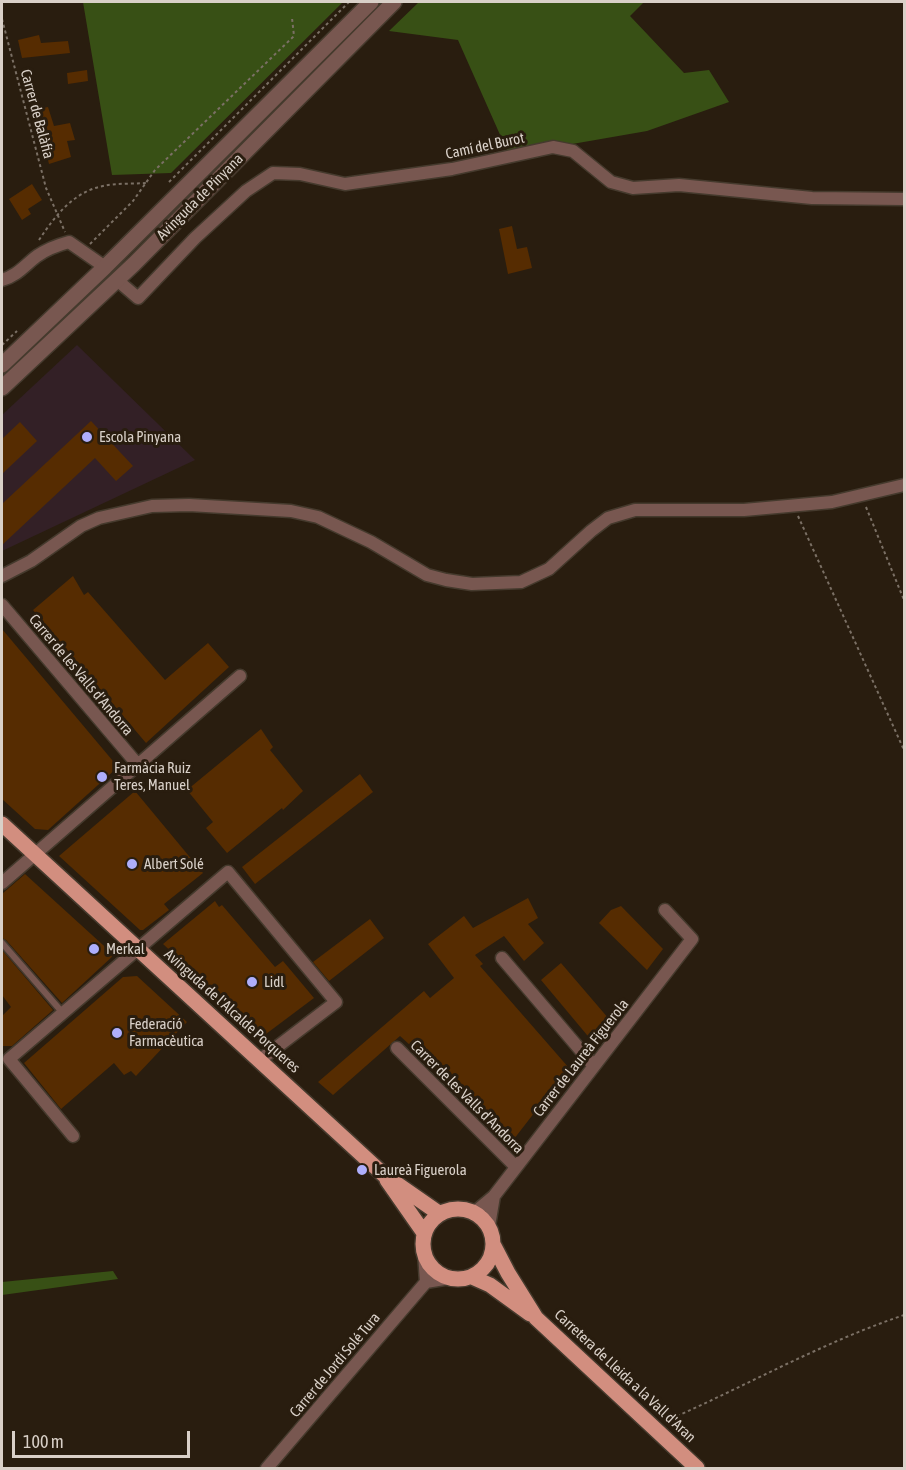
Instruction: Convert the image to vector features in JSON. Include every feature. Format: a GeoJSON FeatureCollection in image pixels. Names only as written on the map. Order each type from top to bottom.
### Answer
{"type":"FeatureCollection","features":[{"type":"Feature","properties":{"kind":"main road","name":"Avinguda de l'Alcalde Porqueres"},"geometry":{"type":"LineString","coordinates":[[2,824],[384,1175]]}},
{"type":"Feature","properties":{"kind":"main road"},"geometry":{"type":"LineString","coordinates":[[384,1175],[440,1214]]}},
{"type":"Feature","properties":{"kind":"main road"},"geometry":{"type":"LineString","coordinates":[[384,1175],[424,1233]]}},
{"type":"Feature","properties":{"kind":"main road"},"geometry":{"type":"LineString","coordinates":[[451,1209],[475,1212],[489,1226],[493,1236],[494,1246],[487,1264],[472,1276],[461,1279],[450,1278],[433,1269],[424,1253],[424,1233],[428,1226],[440,1214],[451,1209]]}},
{"type":"Feature","properties":{"kind":"main road","name":"Carretera de Lleida a la Vall d'Aran"},"geometry":{"type":"LineString","coordinates":[[494,1246],[536,1318],[697,1468]]}},
{"type":"Feature","properties":{"kind":"main road"},"geometry":{"type":"LineString","coordinates":[[472,1276],[490,1285],[536,1318]]}},
{"type":"Feature","properties":{"kind":"street","name":"Avinguda de Pinyana"},"geometry":{"type":"LineString","coordinates":[[2,365],[105,267],[371,2]]}},
{"type":"Feature","properties":{"kind":"street","name":"Avinguda de Pinyana"},"geometry":{"type":"LineString","coordinates":[[2,388],[117,280],[394,2]]}},
{"type":"Feature","properties":{"kind":"street","name":"Camí del Burot"},"geometry":{"type":"LineString","coordinates":[[117,280],[138,298],[195,238],[246,191],[273,173],[300,174],[345,184],[452,169],[553,147],[573,151],[611,182],[633,188],[679,185],[812,198],[904,198]]}},
{"type":"Feature","properties":{"kind":"street"},"geometry":{"type":"LineString","coordinates":[[2,280],[12,278],[34,258],[56,245],[69,242],[105,267]]}},
{"type":"Feature","properties":{"kind":"street"},"geometry":{"type":"LineString","coordinates":[[2,576],[31,561],[81,526],[116,513],[152,506],[189,505],[291,511],[318,517],[371,542],[427,575],[472,584],[521,582],[549,569],[608,518],[635,510],[744,510],[793,506],[832,502],[904,485]]}},
{"type":"Feature","properties":{"kind":"street","name":"Carrer de les Valls d'Andorra"},"geometry":{"type":"LineString","coordinates":[[2,605],[138,765]]}},
{"type":"Feature","properties":{"kind":"street"},"geometry":{"type":"LineString","coordinates":[[2,883],[240,676]]}},
{"type":"Feature","properties":{"kind":"street"},"geometry":{"type":"LineString","coordinates":[[73,1136],[5,1055],[62,1012],[228,872],[336,1002],[260,1060]]}},
{"type":"Feature","properties":{"kind":"street","name":"Carrer de Laureà Figuerola"},"geometry":{"type":"LineString","coordinates":[[475,1212],[494,1196],[692,939],[665,910]]}},
{"type":"Feature","properties":{"kind":"street"},"geometry":{"type":"LineString","coordinates":[[502,958],[594,1066]]}},
{"type":"Feature","properties":{"kind":"street","name":"Carrer de les Valls d'Andorra"},"geometry":{"type":"LineString","coordinates":[[396,1048],[516,1167]]}},
{"type":"Feature","properties":{"kind":"street","name":"Carrer de Laureà Figuerola"},"geometry":{"type":"LineString","coordinates":[[489,1226],[494,1196]]}},
{"type":"Feature","properties":{"kind":"street"},"geometry":{"type":"LineString","coordinates":[[424,1253],[426,1282],[450,1278]]}},
{"type":"Feature","properties":{"kind":"street","name":"Carrer de Jordi Solé Tura"},"geometry":{"type":"LineString","coordinates":[[267,1468],[426,1282]]}},
{"type":"Feature","properties":{"kind":"lane"},"geometry":{"type":"LineString","coordinates":[[2,943],[62,1012]]}},
{"type":"Feature","properties":{"kind":"path"},"geometry":{"type":"LineString","coordinates":[[166,186],[349,2]]}},
{"type":"Feature","properties":{"kind":"path"},"geometry":{"type":"LineString","coordinates":[[83,251],[133,201],[154,170],[294,36],[292,18]]}},
{"type":"Feature","properties":{"kind":"path","name":"Carrer de Balàfia"},"geometry":{"type":"LineString","coordinates":[[2,19],[46,188],[69,242]]}},
{"type":"Feature","properties":{"kind":"path"},"geometry":{"type":"LineString","coordinates":[[34,258],[35,246],[57,213],[79,195],[103,186],[146,183]]}},
{"type":"Feature","properties":{"kind":"path"},"geometry":{"type":"LineString","coordinates":[[862,496],[904,600]]}},
{"type":"Feature","properties":{"kind":"path"},"geometry":{"type":"LineString","coordinates":[[793,506],[904,750]]}},
{"type":"Feature","properties":{"kind":"path"},"geometry":{"type":"LineString","coordinates":[[653,1427],[863,1329],[904,1315]]}},
{"type":"Feature","properties":{"kind":"shaded area","name":"Escola Pinyana"},"geometry":{"type":"Polygon","coordinates":[[[77,345],[195,460],[2,551],[2,415],[77,345]]]}},
{"type":"Feature","properties":{"kind":"green space"},"geometry":{"type":"Polygon","coordinates":[[[83,2],[343,2],[171,173],[112,175],[83,2]]]}},
{"type":"Feature","properties":{"kind":"green space"},"geometry":{"type":"Polygon","coordinates":[[[419,2],[644,2],[630,16],[684,73],[709,70],[729,102],[647,131],[509,155],[458,40],[389,31],[419,2]]]}},
{"type":"Feature","properties":{"kind":"green space"},"geometry":{"type":"Polygon","coordinates":[[[113,1271],[118,1279],[2,1295],[2,1282],[113,1271]]]}},
{"type":"Feature","properties":{"kind":"building"},"geometry":{"type":"Polygon","coordinates":[[[39,35],[41,43],[68,41],[70,53],[22,58],[18,40],[39,35]]]}},
{"type":"Feature","properties":{"kind":"building"},"geometry":{"type":"Polygon","coordinates":[[[87,70],[88,81],[68,84],[67,73],[87,70]]]}},
{"type":"Feature","properties":{"kind":"building"},"geometry":{"type":"Polygon","coordinates":[[[48,107],[54,126],[70,123],[75,140],[67,141],[71,157],[49,164],[37,118],[39,117],[38,109],[48,107]]]}},
{"type":"Feature","properties":{"kind":"building"},"geometry":{"type":"Polygon","coordinates":[[[32,184],[42,200],[28,209],[31,214],[22,220],[9,199],[32,184]]]}},
{"type":"Feature","properties":{"kind":"building"},"geometry":{"type":"Polygon","coordinates":[[[512,226],[517,249],[527,247],[532,268],[508,274],[499,229],[512,226]]]}},
{"type":"Feature","properties":{"kind":"building"},"geometry":{"type":"Polygon","coordinates":[[[91,421],[133,466],[116,481],[95,458],[2,545],[2,504],[91,421]]]}},
{"type":"Feature","properties":{"kind":"building"},"geometry":{"type":"Polygon","coordinates":[[[20,422],[37,441],[2,474],[2,439],[20,422]]]}},
{"type":"Feature","properties":{"kind":"building"},"geometry":{"type":"Polygon","coordinates":[[[73,576],[84,595],[88,592],[165,680],[208,643],[229,667],[146,743],[33,610],[73,576]]]}},
{"type":"Feature","properties":{"kind":"building"},"geometry":{"type":"Polygon","coordinates":[[[2,629],[118,767],[48,830],[35,829],[2,799],[2,629]]]}},
{"type":"Feature","properties":{"kind":"building"},"geometry":{"type":"Polygon","coordinates":[[[261,729],[273,747],[270,750],[303,791],[283,810],[282,808],[227,853],[206,828],[213,822],[187,790],[261,729]]]}},
{"type":"Feature","properties":{"kind":"building"},"geometry":{"type":"Polygon","coordinates":[[[360,774],[373,792],[255,884],[242,867],[360,774]]]}},
{"type":"Feature","properties":{"kind":"building","name":"Albert Solé"},"geometry":{"type":"Polygon","coordinates":[[[135,791],[203,873],[164,904],[169,910],[143,930],[140,930],[59,856],[135,791]]]}},
{"type":"Feature","properties":{"kind":"building"},"geometry":{"type":"Polygon","coordinates":[[[25,874],[114,955],[62,1003],[2,938],[2,894],[25,874]]]}},
{"type":"Feature","properties":{"kind":"building"},"geometry":{"type":"Polygon","coordinates":[[[528,898],[538,918],[528,924],[544,943],[524,961],[504,936],[475,955],[483,964],[480,966],[569,1068],[514,1139],[400,1036],[333,1095],[318,1082],[424,991],[430,998],[454,978],[428,944],[464,916],[473,928],[528,898]]]}},
{"type":"Feature","properties":{"kind":"building","name":"Lidl"},"geometry":{"type":"Polygon","coordinates":[[[215,901],[219,907],[222,905],[275,967],[283,961],[314,998],[262,1037],[163,944],[215,901]]]}},
{"type":"Feature","properties":{"kind":"building"},"geometry":{"type":"Polygon","coordinates":[[[621,906],[663,949],[647,970],[599,923],[611,910],[621,906]]]}},
{"type":"Feature","properties":{"kind":"building"},"geometry":{"type":"Polygon","coordinates":[[[370,919],[384,938],[329,981],[313,962],[370,919]]]}},
{"type":"Feature","properties":{"kind":"building"},"geometry":{"type":"Polygon","coordinates":[[[2,950],[53,1010],[12,1046],[2,1046],[2,1016],[11,1007],[2,995],[2,950]]]}},
{"type":"Feature","properties":{"kind":"building"},"geometry":{"type":"Polygon","coordinates":[[[561,963],[609,1019],[592,1041],[541,980],[561,963]]]}},
{"type":"Feature","properties":{"kind":"building","name":"Federació Farmacèutica"},"geometry":{"type":"Polygon","coordinates":[[[137,976],[187,1022],[136,1076],[131,1071],[124,1075],[114,1063],[61,1109],[24,1063],[123,977],[137,976]]]}},
{"type":"Feature","properties":{"kind":"place","name":"Escola Pinyana"},"geometry":{"type":"Point","coordinates":[87,437]}},
{"type":"Feature","properties":{"kind":"place","name":"Farmàcia Ruiz Teres, Manuel"},"geometry":{"type":"Point","coordinates":[102,777]}},
{"type":"Feature","properties":{"kind":"place","name":"Albert Solé"},"geometry":{"type":"Point","coordinates":[132,864]}},
{"type":"Feature","properties":{"kind":"place","name":"Merkal"},"geometry":{"type":"Point","coordinates":[94,949]}},
{"type":"Feature","properties":{"kind":"place","name":"Lidl"},"geometry":{"type":"Point","coordinates":[252,982]}},
{"type":"Feature","properties":{"kind":"place","name":"Federació Farmacèutica"},"geometry":{"type":"Point","coordinates":[117,1033]}},
{"type":"Feature","properties":{"kind":"place","name":"Laureà Figuerola"},"geometry":{"type":"Point","coordinates":[362,1170]}}]}
